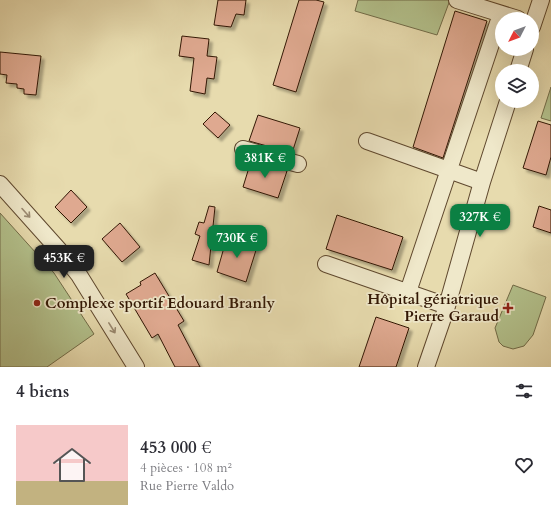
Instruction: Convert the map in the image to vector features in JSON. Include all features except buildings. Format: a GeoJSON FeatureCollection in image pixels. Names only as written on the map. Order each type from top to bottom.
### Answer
{"type":"FeatureCollection","features":[{"type":"Feature","properties":{"kind":"street"},"geometry":{"type":"LineString","coordinates":[[456,0],[495,12]]}},
{"type":"Feature","properties":{"kind":"street"},"geometry":{"type":"LineString","coordinates":[[537,12],[541,0]]}},
{"type":"Feature","properties":{"kind":"street"},"geometry":{"type":"LineString","coordinates":[[408,292],[495,32]]}},
{"type":"Feature","properties":{"kind":"street"},"geometry":{"type":"LineString","coordinates":[[426,367],[447,306],[482,182],[506,108]]}},
{"type":"Feature","properties":{"kind":"street"},"geometry":{"type":"LineString","coordinates":[[367,141],[482,182]]}},
{"type":"Feature","properties":{"kind":"street"},"geometry":{"type":"LineString","coordinates":[[243,149],[298,164]]}},
{"type":"Feature","properties":{"kind":"street"},"geometry":{"type":"LineString","coordinates":[[0,184],[59,250],[79,275],[136,367]]}},
{"type":"Feature","properties":{"kind":"street"},"geometry":{"type":"LineString","coordinates":[[326,264],[447,306]]}},
{"type":"Feature","properties":{"kind":"green space"},"geometry":{"type":"Polygon","coordinates":[[[358,0],[450,0],[437,35],[355,11],[358,0]]]}},
{"type":"Feature","properties":{"kind":"green space"},"geometry":{"type":"Polygon","coordinates":[[[551,87],[551,121],[541,118],[551,87]]]}},
{"type":"Feature","properties":{"kind":"green space","name":"Complexe sportif Edouard Branly"},"geometry":{"type":"Polygon","coordinates":[[[0,213],[54,273],[94,334],[47,367],[0,367],[0,213]]]}},
{"type":"Feature","properties":{"kind":"green space"},"geometry":{"type":"Polygon","coordinates":[[[513,285],[546,297],[533,335],[524,346],[513,349],[503,346],[499,342],[495,328],[513,285]]]}},
{"type":"Feature","properties":{"kind":"place","name":"Complexe sportif Edouard Branly"},"geometry":{"type":"Point","coordinates":[37,303]}},
{"type":"Feature","properties":{"kind":"place","name":"Hôpital gériatrique Pierre Garaud"},"geometry":{"type":"Point","coordinates":[508,308]}}]}
